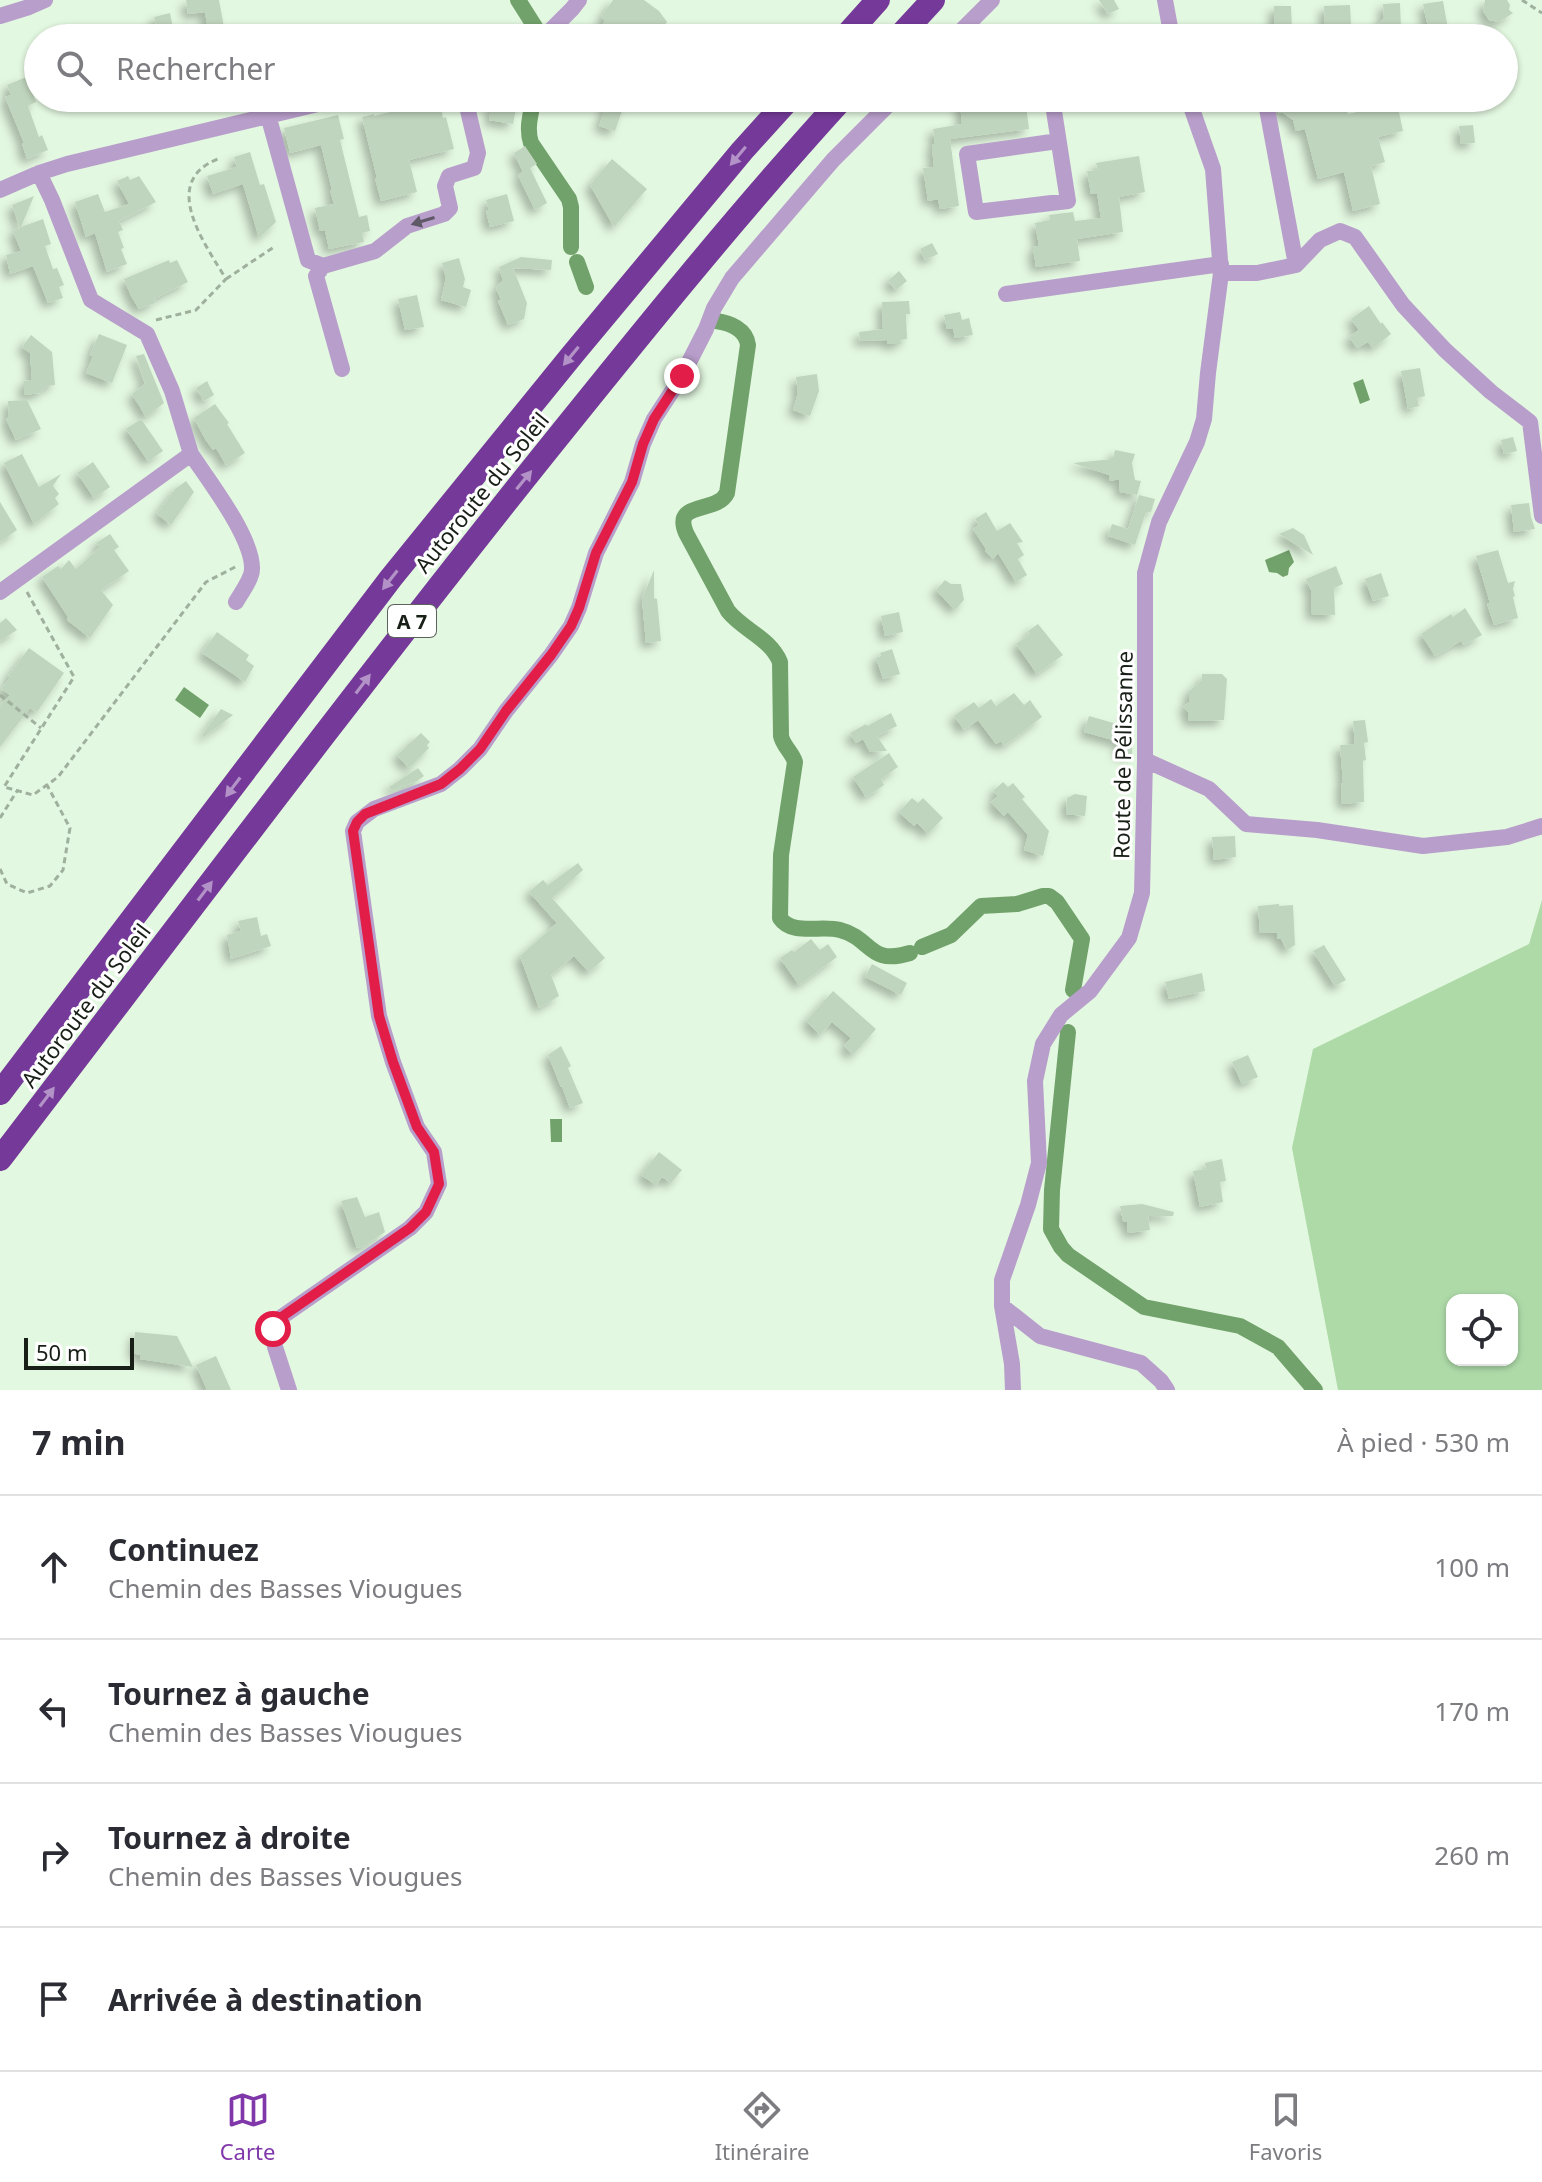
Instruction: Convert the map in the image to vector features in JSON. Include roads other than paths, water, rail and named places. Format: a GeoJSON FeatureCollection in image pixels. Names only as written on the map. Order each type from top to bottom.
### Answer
{"type":"FeatureCollection","features":[{"type":"Feature","properties":{"kind":"highway"},"geometry":{"type":"LineString","coordinates":[[857,24],[878,0]]}},
{"type":"Feature","properties":{"kind":"highway"},"geometry":{"type":"LineString","coordinates":[[911,24],[933,0]]}},
{"type":"Feature","properties":{"kind":"highway","name":"Autoroute du Soleil"},"geometry":{"type":"LineString","coordinates":[[0,1093],[391,578],[603,318],[777,112]]}},
{"type":"Feature","properties":{"kind":"highway","name":"Autoroute du Soleil"},"geometry":{"type":"LineString","coordinates":[[0,1159],[434,592],[620,361],[789,157],[830,112]]}},
{"type":"Feature","properties":{"kind":"street"},"geometry":{"type":"LineString","coordinates":[[0,16],[45,0]]}},
{"type":"Feature","properties":{"kind":"street"},"geometry":{"type":"LineString","coordinates":[[556,24],[579,0]]}},
{"type":"Feature","properties":{"kind":"street"},"geometry":{"type":"LineString","coordinates":[[968,24],[992,0]]}},
{"type":"Feature","properties":{"kind":"street"},"geometry":{"type":"LineString","coordinates":[[1165,0],[1169,24]]}},
{"type":"Feature","properties":{"kind":"street"},"geometry":{"type":"LineString","coordinates":[[0,190],[67,164],[281,112]]}},
{"type":"Feature","properties":{"kind":"street"},"geometry":{"type":"LineString","coordinates":[[268,115],[308,260],[323,266],[375,251],[407,226],[444,214],[450,208],[445,186],[449,176],[474,168],[478,153],[468,112]]}},
{"type":"Feature","properties":{"kind":"street"},"geometry":{"type":"LineString","coordinates":[[289,1390],[275,1347],[273,1329],[283,1316],[410,1228],[426,1212],[439,1184],[434,1152],[417,1127],[379,1016],[353,831],[357,822],[365,814],[441,784],[460,769],[480,749],[551,655],[579,608],[596,553],[632,482],[654,419],[682,376],[726,288],[824,170],[881,112]]}},
{"type":"Feature","properties":{"kind":"street"},"geometry":{"type":"LineString","coordinates":[[1054,112],[1068,201],[976,212],[967,154],[1058,141]]}},
{"type":"Feature","properties":{"kind":"street","name":"Route de Pélissanne"},"geometry":{"type":"LineString","coordinates":[[1013,1390],[1002,1306],[1002,1280],[1039,1163],[1035,1081],[1043,1044],[1061,1015],[1090,991],[1129,938],[1142,893],[1145,573],[1159,522],[1197,442],[1204,419],[1221,268],[1213,169],[1193,112]]}},
{"type":"Feature","properties":{"kind":"street"},"geometry":{"type":"LineString","coordinates":[[1268,112],[1296,265]]}},
{"type":"Feature","properties":{"kind":"street"},"geometry":{"type":"LineString","coordinates":[[39,173],[91,300],[147,334],[172,391],[191,454],[250,551],[253,572],[236,602]]}},
{"type":"Feature","properties":{"kind":"street"},"geometry":{"type":"LineString","coordinates":[[1006,294],[1221,268],[1257,273],[1296,265],[1320,240],[1340,231],[1355,237],[1403,305],[1445,350],[1530,422],[1542,516]]}},
{"type":"Feature","properties":{"kind":"street"},"geometry":{"type":"LineString","coordinates":[[323,266],[316,276],[342,369]]}},
{"type":"Feature","properties":{"kind":"street"},"geometry":{"type":"LineString","coordinates":[[0,592],[191,454]]}},
{"type":"Feature","properties":{"kind":"street"},"geometry":{"type":"LineString","coordinates":[[1145,760],[1209,789],[1246,824],[1317,830],[1423,846],[1507,837],[1542,826]]}},
{"type":"Feature","properties":{"kind":"street"},"geometry":{"type":"LineString","coordinates":[[1002,1306],[1040,1336],[1141,1363],[1167,1390]]}},
{"type":"Feature","properties":{"kind":"waterway"},"geometry":{"type":"LineString","coordinates":[[518,0],[533,24]]}},
{"type":"Feature","properties":{"kind":"waterway"},"geometry":{"type":"LineString","coordinates":[[531,112],[531,143],[569,199],[571,247]]}},
{"type":"Feature","properties":{"kind":"waterway"},"geometry":{"type":"LineString","coordinates":[[577,262],[586,287]]}},
{"type":"Feature","properties":{"kind":"waterway"},"geometry":{"type":"LineString","coordinates":[[716,321],[736,328],[747,339],[748,345],[727,493],[714,503],[690,511],[683,523],[728,611],[763,640],[780,662],[781,736],[795,762],[781,855],[780,918],[792,927],[840,930],[859,939],[878,954],[896,956],[910,953]]}},
{"type":"Feature","properties":{"kind":"waterway"},"geometry":{"type":"LineString","coordinates":[[922,947],[951,935],[981,906],[1017,904],[1049,896],[1057,902],[1082,939],[1073,990]]}},
{"type":"Feature","properties":{"kind":"waterway"},"geometry":{"type":"LineString","coordinates":[[1068,1032],[1052,1190],[1051,1229],[1061,1247],[1144,1307],[1240,1326],[1278,1347],[1315,1390]]}}]}
